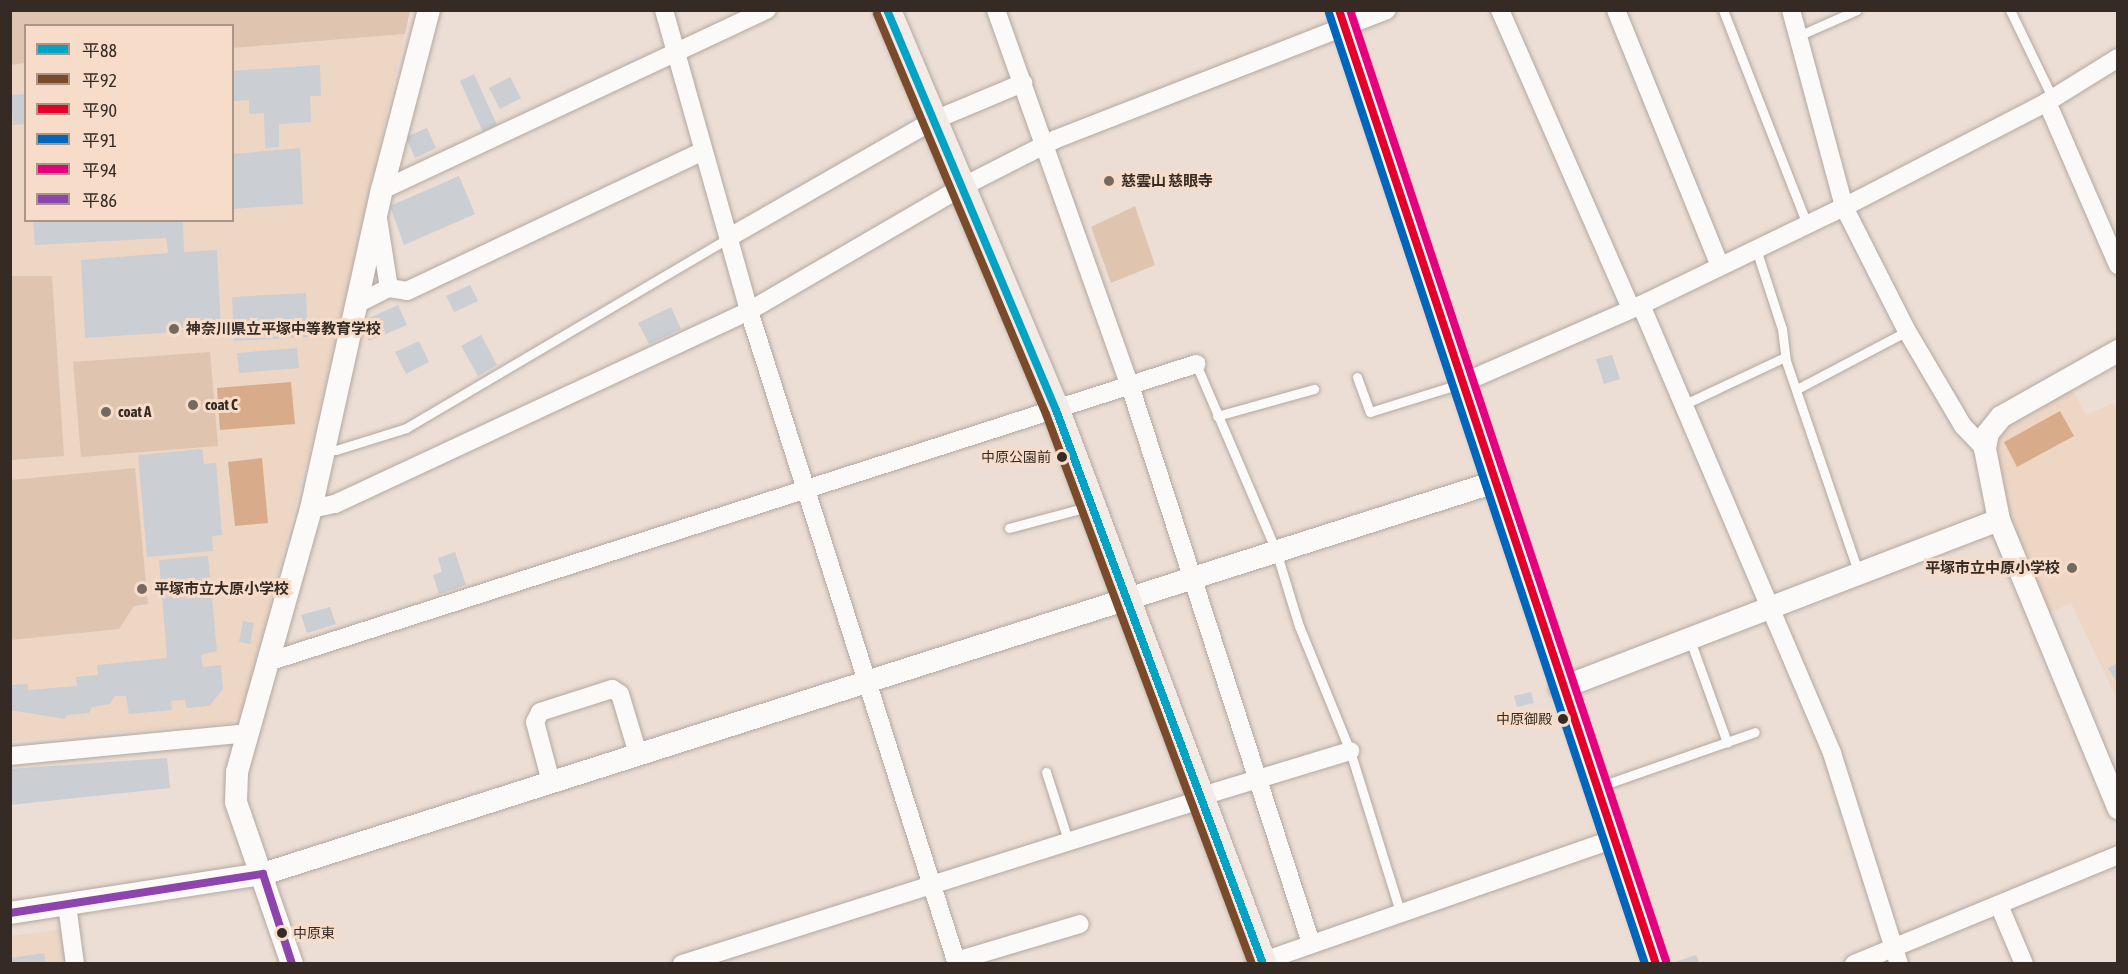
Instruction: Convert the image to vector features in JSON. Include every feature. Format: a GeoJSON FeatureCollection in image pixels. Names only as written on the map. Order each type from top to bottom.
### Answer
{"type":"FeatureCollection","features":[{"type":"Feature","properties":{"kind":"main road"},"geometry":{"type":"LineString","coordinates":[[887,10],[960,188],[1056,410],[1202,797],[1260,962]]}},
{"type":"Feature","properties":{"kind":"street"},"geometry":{"type":"LineString","coordinates":[[292,963],[263,874],[236,802],[237,772],[271,661],[311,509],[379,201],[429,10]]}},
{"type":"Feature","properties":{"kind":"street"},"geometry":{"type":"LineString","coordinates":[[664,10],[749,311],[808,489],[929,884],[956,962],[1080,924]]}},
{"type":"Feature","properties":{"kind":"street"},"geometry":{"type":"LineString","coordinates":[[379,201],[675,52],[767,10]]}},
{"type":"Feature","properties":{"kind":"street"},"geometry":{"type":"LineString","coordinates":[[996,10],[1130,386],[1311,943]]}},
{"type":"Feature","properties":{"kind":"street"},"geometry":{"type":"LineString","coordinates":[[311,509],[335,504],[749,311],[960,188],[1046,145],[1342,18],[1387,10]]}},
{"type":"Feature","properties":{"kind":"street"},"geometry":{"type":"LineString","coordinates":[[1500,10],[1636,307],[1685,404],[1773,607],[1832,753],[1897,956]]}},
{"type":"Feature","properties":{"kind":"street"},"geometry":{"type":"LineString","coordinates":[[1616,10],[1720,266]]}},
{"type":"Feature","properties":{"kind":"street"},"geometry":{"type":"LineString","coordinates":[[1791,10],[1844,207],[1907,331],[1963,426],[1985,449]]}},
{"type":"Feature","properties":{"kind":"street"},"geometry":{"type":"LineString","coordinates":[[1342,18],[1498,481],[1561,688],[1656,963]]}},
{"type":"Feature","properties":{"kind":"street"},"geometry":{"type":"LineString","coordinates":[[1465,382],[1636,307],[1844,207],[2050,100],[2118,58]]}},
{"type":"Feature","properties":{"kind":"street"},"geometry":{"type":"LineString","coordinates":[[728,238],[932,121],[1023,83]]}},
{"type":"Feature","properties":{"kind":"street"},"geometry":{"type":"LineString","coordinates":[[2050,100],[2118,265]]}},
{"type":"Feature","properties":{"kind":"street"},"geometry":{"type":"LineString","coordinates":[[355,305],[389,288],[407,291],[703,151]]}},
{"type":"Feature","properties":{"kind":"street"},"geometry":{"type":"LineString","coordinates":[[379,201],[389,288]]}},
{"type":"Feature","properties":{"kind":"street"},"geometry":{"type":"LineString","coordinates":[[2116,803],[1999,520],[1985,449],[1988,433],[2001,417],[2118,351]]}},
{"type":"Feature","properties":{"kind":"street"},"geometry":{"type":"LineString","coordinates":[[271,661],[1196,364]]}},
{"type":"Feature","properties":{"kind":"street"},"geometry":{"type":"LineString","coordinates":[[10,913],[263,874],[1498,481]]}},
{"type":"Feature","properties":{"kind":"street"},"geometry":{"type":"LineString","coordinates":[[1561,688],[1999,520]]}},
{"type":"Feature","properties":{"kind":"street"},"geometry":{"type":"LineString","coordinates":[[551,782],[535,722],[540,712],[612,689],[620,694],[638,754]]}},
{"type":"Feature","properties":{"kind":"street"},"geometry":{"type":"LineString","coordinates":[[10,756],[248,733]]}},
{"type":"Feature","properties":{"kind":"street"},"geometry":{"type":"LineString","coordinates":[[682,963],[1350,751]]}},
{"type":"Feature","properties":{"kind":"street"},"geometry":{"type":"LineString","coordinates":[[1260,962],[1612,840]]}},
{"type":"Feature","properties":{"kind":"street"},"geometry":{"type":"LineString","coordinates":[[1854,963],[1897,956],[2000,904],[2118,855]]}},
{"type":"Feature","properties":{"kind":"street"},"geometry":{"type":"LineString","coordinates":[[2000,904],[2024,963]]}},
{"type":"Feature","properties":{"kind":"street"},"geometry":{"type":"LineString","coordinates":[[67,905],[75,963]]}},
{"type":"Feature","properties":{"kind":"lane"},"geometry":{"type":"LineString","coordinates":[[1723,10],[1807,225]]}},
{"type":"Feature","properties":{"kind":"lane"},"geometry":{"type":"LineString","coordinates":[[1798,36],[1857,10]]}},
{"type":"Feature","properties":{"kind":"lane"},"geometry":{"type":"LineString","coordinates":[[2010,10],[2050,100]]}},
{"type":"Feature","properties":{"kind":"lane"},"geometry":{"type":"LineString","coordinates":[[324,449],[336,450],[406,428],[728,238]]}},
{"type":"Feature","properties":{"kind":"lane"},"geometry":{"type":"LineString","coordinates":[[1755,249],[1782,329],[1785,357],[1859,574]]}},
{"type":"Feature","properties":{"kind":"lane"},"geometry":{"type":"LineString","coordinates":[[1797,389],[1907,331]]}},
{"type":"Feature","properties":{"kind":"lane"},"geometry":{"type":"LineString","coordinates":[[1685,404],[1785,357]]}},
{"type":"Feature","properties":{"kind":"lane"},"geometry":{"type":"LineString","coordinates":[[1196,364],[1276,551],[1299,626],[1350,751],[1400,912]]}},
{"type":"Feature","properties":{"kind":"lane"},"geometry":{"type":"LineString","coordinates":[[1357,377],[1370,412],[1465,382]]}},
{"type":"Feature","properties":{"kind":"lane"},"geometry":{"type":"LineString","coordinates":[[1217,416],[1314,389]]}},
{"type":"Feature","properties":{"kind":"lane"},"geometry":{"type":"LineString","coordinates":[[1009,528],[1093,506]]}},
{"type":"Feature","properties":{"kind":"lane"},"geometry":{"type":"LineString","coordinates":[[1690,639],[1727,742]]}},
{"type":"Feature","properties":{"kind":"lane"},"geometry":{"type":"LineString","coordinates":[[1595,788],[1755,732]]}},
{"type":"Feature","properties":{"kind":"lane"},"geometry":{"type":"LineString","coordinates":[[1046,772],[1068,840]]}},
{"type":"Feature","properties":{"kind":"shaded area"},"geometry":{"type":"Polygon","coordinates":[[[11,10],[410,10],[405,34],[234,48],[234,24],[24,24],[24,63],[11,65],[11,10]]]}},
{"type":"Feature","properties":{"kind":"shaded area"},"geometry":{"type":"Polygon","coordinates":[[[405,34],[313,437],[242,713],[231,723],[11,741],[10,65],[24,63],[24,222],[234,222],[234,48],[405,34]]]}},
{"type":"Feature","properties":{"kind":"shaded area"},"geometry":{"type":"Polygon","coordinates":[[[1135,206],[1155,265],[1111,283],[1091,227],[1135,206]]]}},
{"type":"Feature","properties":{"kind":"shaded area"},"geometry":{"type":"Polygon","coordinates":[[[11,276],[52,276],[64,456],[11,460],[11,276]]]}},
{"type":"Feature","properties":{"kind":"shaded area"},"geometry":{"type":"Polygon","coordinates":[[[210,352],[218,446],[81,457],[73,362],[210,352]]]}},
{"type":"Feature","properties":{"kind":"shaded area"},"geometry":{"type":"Polygon","coordinates":[[[291,382],[295,424],[220,430],[217,388],[291,382]]]}},
{"type":"Feature","properties":{"kind":"shaded area","name":"平塚市立中原小学校"},"geometry":{"type":"Polygon","coordinates":[[[2070,386],[2086,415],[2113,403],[2118,412],[2117,699],[2071,603],[2043,616],[2013,533],[1993,451],[1996,432],[2070,386]]]}},
{"type":"Feature","properties":{"kind":"shaded area"},"geometry":{"type":"Polygon","coordinates":[[[2060,411],[2074,436],[2017,467],[2004,442],[2060,411]]]}},
{"type":"Feature","properties":{"kind":"shaded area"},"geometry":{"type":"Polygon","coordinates":[[[262,458],[268,523],[235,526],[228,462],[262,458]]]}},
{"type":"Feature","properties":{"kind":"shaded area"},"geometry":{"type":"Polygon","coordinates":[[[135,468],[148,604],[134,606],[119,629],[11,640],[11,480],[135,468]]]}},
{"type":"Feature","properties":{"kind":"shaded area"},"geometry":{"type":"Polygon","coordinates":[[[63,929],[66,963],[11,963],[10,936],[63,929]]]}},
{"type":"Feature","properties":{"kind":"building"},"geometry":{"type":"Polygon","coordinates":[[[320,65],[321,96],[310,96],[311,122],[279,124],[279,147],[265,148],[264,113],[249,114],[249,100],[234,101],[234,71],[320,65]]]}},
{"type":"Feature","properties":{"kind":"building"},"geometry":{"type":"Polygon","coordinates":[[[474,74],[497,125],[483,132],[460,81],[474,74]]]}},
{"type":"Feature","properties":{"kind":"building"},"geometry":{"type":"Polygon","coordinates":[[[510,77],[521,98],[500,109],[489,88],[510,77]]]}},
{"type":"Feature","properties":{"kind":"building"},"geometry":{"type":"Polygon","coordinates":[[[24,94],[24,124],[13,125],[11,95],[24,94]]]}},
{"type":"Feature","properties":{"kind":"building"},"geometry":{"type":"Polygon","coordinates":[[[427,128],[436,148],[415,158],[406,137],[427,128]]]}},
{"type":"Feature","properties":{"kind":"building"},"geometry":{"type":"Polygon","coordinates":[[[300,148],[303,204],[234,209],[234,154],[300,148]]]}},
{"type":"Feature","properties":{"kind":"building"},"geometry":{"type":"Polygon","coordinates":[[[459,176],[475,214],[404,245],[390,206],[459,176]]]}},
{"type":"Feature","properties":{"kind":"building"},"geometry":{"type":"Polygon","coordinates":[[[33,222],[183,222],[184,252],[217,250],[221,329],[85,338],[81,260],[168,253],[166,238],[35,245],[33,222]]]}},
{"type":"Feature","properties":{"kind":"building"},"geometry":{"type":"Polygon","coordinates":[[[470,285],[478,301],[454,312],[446,296],[470,285]]]}},
{"type":"Feature","properties":{"kind":"building"},"geometry":{"type":"Polygon","coordinates":[[[306,293],[308,337],[234,341],[232,297],[306,293]]]}},
{"type":"Feature","properties":{"kind":"building"},"geometry":{"type":"Polygon","coordinates":[[[398,305],[407,325],[369,341],[360,322],[398,305]]]}},
{"type":"Feature","properties":{"kind":"building"},"geometry":{"type":"Polygon","coordinates":[[[671,307],[681,329],[649,344],[638,323],[671,307]]]}},
{"type":"Feature","properties":{"kind":"building"},"geometry":{"type":"Polygon","coordinates":[[[481,335],[497,365],[478,376],[461,346],[481,335]]]}},
{"type":"Feature","properties":{"kind":"building"},"geometry":{"type":"Polygon","coordinates":[[[419,341],[429,362],[406,374],[395,352],[419,341]]]}},
{"type":"Feature","properties":{"kind":"building"},"geometry":{"type":"Polygon","coordinates":[[[297,348],[299,368],[239,373],[237,353],[297,348]]]}},
{"type":"Feature","properties":{"kind":"building"},"geometry":{"type":"Polygon","coordinates":[[[1612,355],[1620,379],[1604,384],[1596,359],[1612,355]]]}},
{"type":"Feature","properties":{"kind":"building"},"geometry":{"type":"Polygon","coordinates":[[[202,449],[204,464],[216,463],[222,535],[212,536],[213,551],[147,557],[138,455],[202,449]]]}},
{"type":"Feature","properties":{"kind":"building"},"geometry":{"type":"Polygon","coordinates":[[[455,552],[466,585],[439,594],[433,575],[442,572],[438,558],[455,552]]]}},
{"type":"Feature","properties":{"kind":"building"},"geometry":{"type":"Polygon","coordinates":[[[208,556],[217,651],[201,655],[203,667],[221,665],[223,689],[209,706],[186,708],[185,700],[171,701],[172,710],[129,714],[126,696],[115,696],[110,704],[92,707],[89,713],[67,715],[65,719],[10,710],[10,685],[28,684],[28,690],[77,686],[76,677],[98,675],[97,665],[167,658],[159,560],[208,556]]]}},
{"type":"Feature","properties":{"kind":"building"},"geometry":{"type":"Polygon","coordinates":[[[330,607],[336,624],[307,633],[301,615],[330,607]]]}},
{"type":"Feature","properties":{"kind":"building"},"geometry":{"type":"Polygon","coordinates":[[[243,621],[254,623],[250,644],[239,642],[243,621]]]}},
{"type":"Feature","properties":{"kind":"building"},"geometry":{"type":"Polygon","coordinates":[[[2118,663],[2118,685],[2108,668],[2118,663]]]}},
{"type":"Feature","properties":{"kind":"building"},"geometry":{"type":"Polygon","coordinates":[[[1531,692],[1534,703],[1517,707],[1514,696],[1531,692]]]}},
{"type":"Feature","properties":{"kind":"building"},"geometry":{"type":"Polygon","coordinates":[[[167,758],[170,788],[10,805],[10,769],[167,758]]]}},
{"type":"Feature","properties":{"kind":"building"},"geometry":{"type":"Polygon","coordinates":[[[44,953],[46,964],[10,964],[10,958],[44,953]]]}},
{"type":"Feature","properties":{"kind":"building"},"geometry":{"type":"Polygon","coordinates":[[[1696,955],[1700,964],[1672,963],[1696,955]]]}},
{"type":"Feature","properties":{"kind":"transit line","name":"平88"},"geometry":{"type":"LineString","coordinates":[[887,10],[1056,410],[1263,964]]}},
{"type":"Feature","properties":{"kind":"transit line","name":"平90"},"geometry":{"type":"LineString","coordinates":[[1339,10],[1656,964]]}},
{"type":"Feature","properties":{"kind":"transit line","name":"平94"},"geometry":{"type":"LineString","coordinates":[[1350,10],[1666,961]]}},
{"type":"Feature","properties":{"kind":"transit line","name":"平91"},"geometry":{"type":"LineString","coordinates":[[1329,13],[1645,964]]}},
{"type":"Feature","properties":{"kind":"transit line","name":"平92"},"geometry":{"type":"LineString","coordinates":[[877,14],[1046,414],[1252,964]]}},
{"type":"Feature","properties":{"kind":"transit line","name":"平86"},"geometry":{"type":"LineString","coordinates":[[263,874],[292,964]]}},
{"type":"Feature","properties":{"kind":"transit line","name":"平86"},"geometry":{"type":"LineString","coordinates":[[10,913],[263,874]]}},
{"type":"Feature","properties":{"kind":"place","name":"慈雲山 慈眼寺"},"geometry":{"type":"Point","coordinates":[1109,181]}},
{"type":"Feature","properties":{"kind":"place","name":"神奈川県立平塚中等教育学校"},"geometry":{"type":"Point","coordinates":[174,329]}},
{"type":"Feature","properties":{"kind":"place","name":"coat C"},"geometry":{"type":"Point","coordinates":[193,405]}},
{"type":"Feature","properties":{"kind":"place","name":"coat A"},"geometry":{"type":"Point","coordinates":[106,412]}},
{"type":"Feature","properties":{"kind":"place","name":"中原公園前"},"geometry":{"type":"Point","coordinates":[1062,457]}},
{"type":"Feature","properties":{"kind":"place","name":"平塚市立中原小学校"},"geometry":{"type":"Point","coordinates":[2072,568]}},
{"type":"Feature","properties":{"kind":"place","name":"平塚市立大原小学校"},"geometry":{"type":"Point","coordinates":[142,589]}},
{"type":"Feature","properties":{"kind":"place","name":"中原御殿"},"geometry":{"type":"Point","coordinates":[1563,719]}},
{"type":"Feature","properties":{"kind":"place","name":"中原東"},"geometry":{"type":"Point","coordinates":[282,933]}}]}
